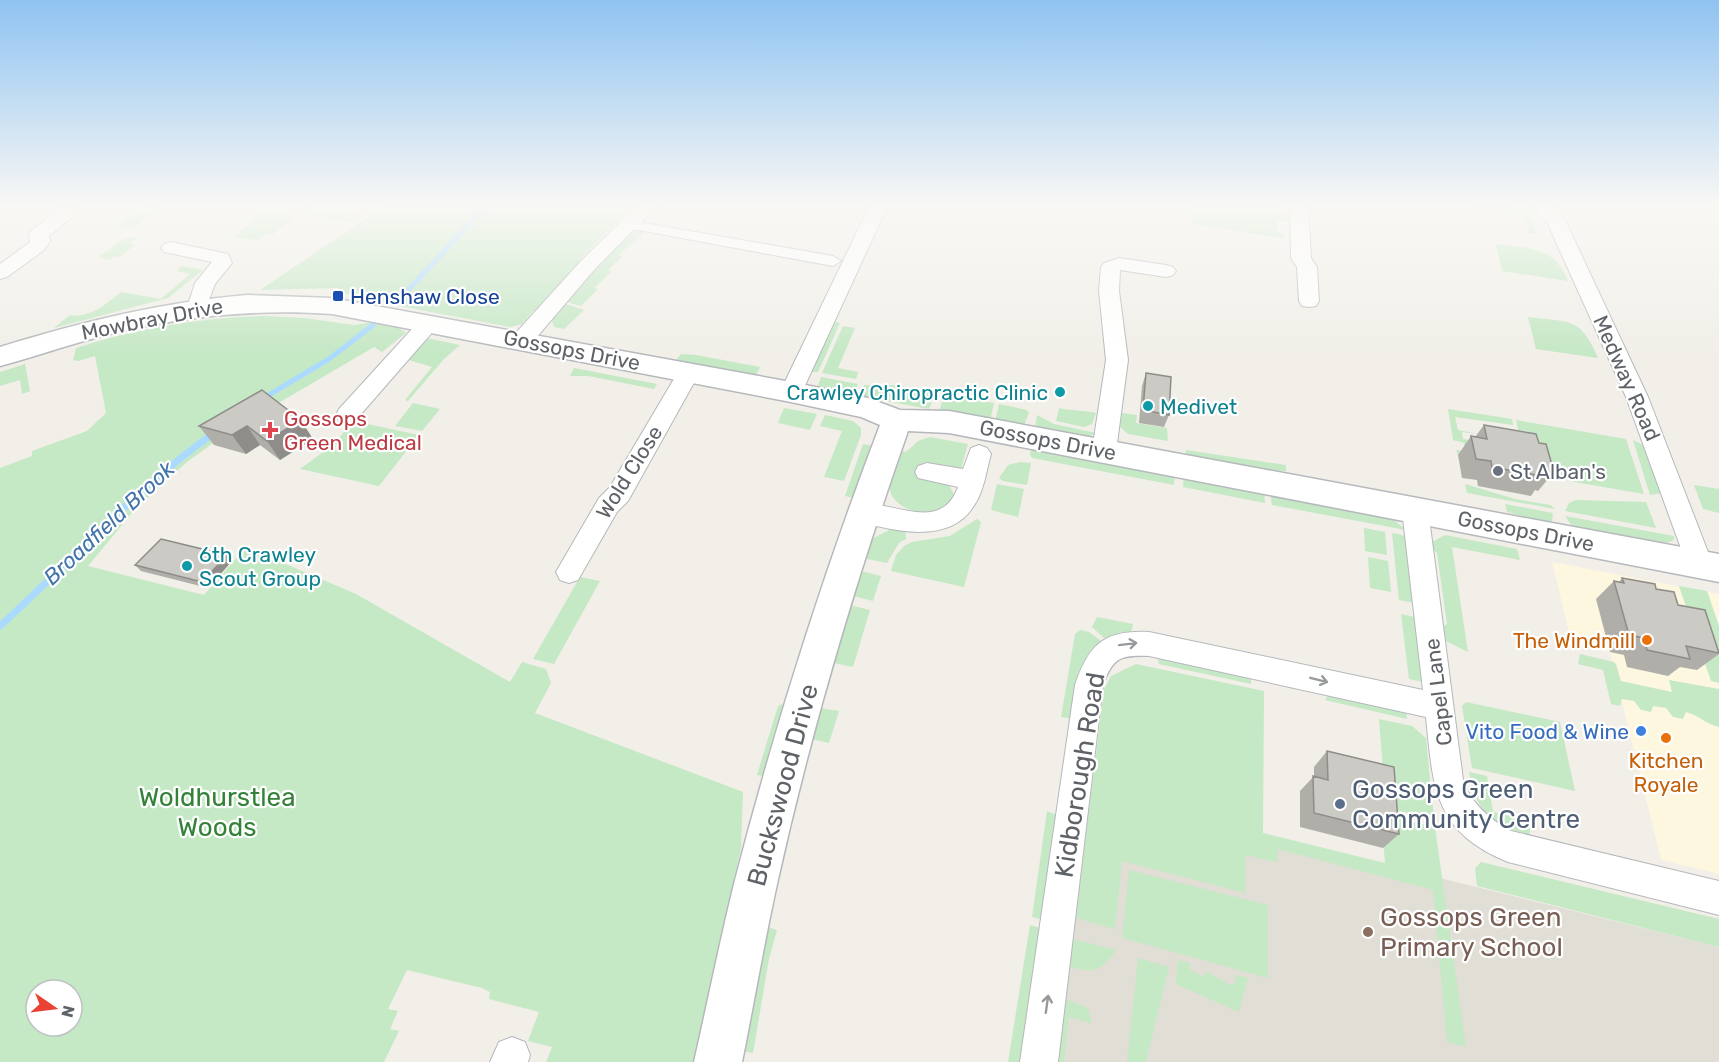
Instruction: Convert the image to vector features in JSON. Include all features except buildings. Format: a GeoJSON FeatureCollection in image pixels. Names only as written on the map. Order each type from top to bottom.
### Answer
{"type":"FeatureCollection","features":[{"type":"Feature","properties":{"kind":"street"},"geometry":{"type":"LineString","coordinates":[[0,273],[25,255]]}},
{"type":"Feature","properties":{"kind":"street"},"geometry":{"type":"LineString","coordinates":[[197,308],[206,283],[222,260],[207,255]]}},
{"type":"Feature","properties":{"kind":"street"},"geometry":{"type":"LineString","coordinates":[[522,340],[599,255]]}},
{"type":"Feature","properties":{"kind":"street"},"geometry":{"type":"LineString","coordinates":[[797,255],[833,261]]}},
{"type":"Feature","properties":{"kind":"street"},"geometry":{"type":"LineString","coordinates":[[791,392],[856,255]]}},
{"type":"Feature","properties":{"kind":"street"},"geometry":{"type":"LineString","coordinates":[[1301,255],[1307,267],[1309,301]]}},
{"type":"Feature","properties":{"kind":"street","name":"Medway Road"},"geometry":{"type":"LineString","coordinates":[[1573,255],[1637,397],[1678,502],[1709,566]]}},
{"type":"Feature","properties":{"kind":"street"},"geometry":{"type":"LineString","coordinates":[[1104,451],[1118,360],[1118,346],[1108,298],[1111,267],[1119,264],[1166,271]]}},
{"type":"Feature","properties":{"kind":"street","name":"Mowbray Drive"},"geometry":{"type":"LineString","coordinates":[[0,357],[102,326],[197,308],[243,303],[292,302],[375,313]]}},
{"type":"Feature","properties":{"kind":"street","name":"Gossops Drive"},"geometry":{"type":"LineString","coordinates":[[375,313],[791,392],[868,408],[897,420],[949,422],[1709,566]]}},
{"type":"Feature","properties":{"kind":"street"},"geometry":{"type":"LineString","coordinates":[[347,415],[429,323]]}},
{"type":"Feature","properties":{"kind":"street","name":"Wold Close"},"geometry":{"type":"LineString","coordinates":[[569,572],[608,505],[618,494],[689,372]]}},
{"type":"Feature","properties":{"kind":"street","name":"Buckswood Drive"},"geometry":{"type":"LineString","coordinates":[[718,1062],[761,859],[808,687],[864,513],[897,420]]}},
{"type":"Feature","properties":{"kind":"street"},"geometry":{"type":"LineString","coordinates":[[864,513],[921,522],[942,519],[959,509],[964,502],[979,454]]}},
{"type":"Feature","properties":{"kind":"street"},"geometry":{"type":"LineString","coordinates":[[927,472],[972,480]]}},
{"type":"Feature","properties":{"kind":"street","name":"Capel Lane"},"geometry":{"type":"LineString","coordinates":[[1415,510],[1451,794],[1465,815],[1486,834],[1508,846],[1719,898]]}},
{"type":"Feature","properties":{"kind":"street","name":"Kidborough Road"},"geometry":{"type":"LineString","coordinates":[[1039,1062],[1089,685],[1101,656],[1112,647],[1129,642],[1149,644],[1439,707]]}},
{"type":"Feature","properties":{"kind":"shaded area"},"geometry":{"type":"Polygon","coordinates":[[[1552,562],[1719,594],[1719,874],[1661,860],[1610,652],[1572,644],[1552,562]]]}},
{"type":"Feature","properties":{"kind":"shaded area","name":"Gossops Green Primary School"},"geometry":{"type":"Polygon","coordinates":[[[1091,792],[1719,947],[1719,1062],[1058,1062],[1091,792]]]}},
{"type":"Feature","properties":{"kind":"green space"},"geometry":{"type":"Polygon","coordinates":[[[101,255],[123,255],[120,257],[114,256],[110,260],[98,257],[101,255]]]}},
{"type":"Feature","properties":{"kind":"green space"},"geometry":{"type":"Polygon","coordinates":[[[313,255],[585,255],[580,259],[581,265],[539,312],[533,311],[522,324],[510,327],[400,306],[337,291],[339,288],[260,290],[313,255]]]}},
{"type":"Feature","properties":{"kind":"green space"},"geometry":{"type":"Polygon","coordinates":[[[608,255],[619,255],[622,257],[608,270],[611,272],[594,288],[598,289],[581,306],[567,302],[608,255]]]}},
{"type":"Feature","properties":{"kind":"green space"},"geometry":{"type":"Polygon","coordinates":[[[1498,255],[1547,255],[1562,269],[1568,281],[1502,271],[1498,255]]]}},
{"type":"Feature","properties":{"kind":"green space"},"geometry":{"type":"Polygon","coordinates":[[[182,266],[203,270],[168,298],[54,328],[70,315],[84,315],[98,309],[121,292],[161,299],[190,274],[176,271],[182,266]]]}},
{"type":"Feature","properties":{"kind":"green space"},"geometry":{"type":"Polygon","coordinates":[[[566,304],[584,310],[564,329],[554,327],[552,320],[566,304]]]}},
{"type":"Feature","properties":{"kind":"green space","name":"Woldhurstlea Woods"},"geometry":{"type":"Polygon","coordinates":[[[263,316],[304,318],[354,325],[374,322],[397,326],[406,333],[382,352],[374,347],[282,401],[257,411],[187,462],[136,508],[88,566],[204,595],[246,547],[356,594],[510,682],[522,662],[546,669],[551,683],[535,713],[743,792],[741,848],[693,1062],[546,1062],[552,1047],[528,1041],[539,1012],[489,999],[490,992],[482,988],[407,970],[388,1009],[398,1011],[390,1029],[399,1031],[384,1062],[0,1062],[0,468],[32,456],[32,451],[87,431],[106,413],[95,356],[78,361],[73,360],[76,348],[145,330],[192,322],[263,316]]]}},
{"type":"Feature","properties":{"kind":"green space"},"geometry":{"type":"Polygon","coordinates":[[[1528,317],[1563,321],[1579,328],[1592,344],[1598,358],[1536,349],[1528,317]]]}},
{"type":"Feature","properties":{"kind":"green space"},"geometry":{"type":"Polygon","coordinates":[[[833,321],[840,323],[818,372],[810,372],[833,321]]]}},
{"type":"Feature","properties":{"kind":"green space"},"geometry":{"type":"Polygon","coordinates":[[[843,326],[855,328],[838,368],[858,372],[856,379],[822,373],[843,326]]]}},
{"type":"Feature","properties":{"kind":"green space"},"geometry":{"type":"Polygon","coordinates":[[[427,338],[460,345],[444,359],[408,401],[405,400],[432,367],[409,360],[427,338]]]}},
{"type":"Feature","properties":{"kind":"green space"},"geometry":{"type":"Polygon","coordinates":[[[681,354],[760,367],[755,377],[677,362],[681,354]]]}},
{"type":"Feature","properties":{"kind":"green space"},"geometry":{"type":"Polygon","coordinates":[[[25,364],[30,391],[22,394],[20,380],[0,386],[0,372],[25,364]]]}},
{"type":"Feature","properties":{"kind":"green space"},"geometry":{"type":"Polygon","coordinates":[[[574,368],[657,384],[654,389],[588,376],[570,376],[574,368]]]}},
{"type":"Feature","properties":{"kind":"green space"},"geometry":{"type":"Polygon","coordinates":[[[821,377],[858,384],[853,395],[817,388],[821,377]]]}},
{"type":"Feature","properties":{"kind":"green space"},"geometry":{"type":"Polygon","coordinates":[[[864,385],[894,385],[935,394],[929,409],[859,396],[864,385]]]}},
{"type":"Feature","properties":{"kind":"green space"},"geometry":{"type":"Polygon","coordinates":[[[944,394],[994,403],[990,421],[942,411],[940,409],[944,394]]]}},
{"type":"Feature","properties":{"kind":"green space"},"geometry":{"type":"Polygon","coordinates":[[[413,403],[440,409],[422,431],[395,426],[413,403]]]}},
{"type":"Feature","properties":{"kind":"green space"},"geometry":{"type":"Polygon","coordinates":[[[999,404],[1027,410],[1029,413],[1024,425],[995,422],[999,404]]]}},
{"type":"Feature","properties":{"kind":"green space"},"geometry":{"type":"Polygon","coordinates":[[[784,408],[817,414],[810,430],[778,423],[784,408]]]}},
{"type":"Feature","properties":{"kind":"green space"},"geometry":{"type":"Polygon","coordinates":[[[1059,408],[1096,413],[1092,424],[1084,427],[1056,421],[1059,408]]]}},
{"type":"Feature","properties":{"kind":"green space"},"geometry":{"type":"Polygon","coordinates":[[[1448,409],[1512,419],[1513,425],[1455,417],[1458,430],[1478,434],[1462,432],[1463,439],[1480,442],[1480,446],[1470,444],[1473,458],[1458,455],[1456,450],[1465,451],[1464,443],[1453,440],[1448,409]]]}},
{"type":"Feature","properties":{"kind":"green space"},"geometry":{"type":"Polygon","coordinates":[[[1122,413],[1137,415],[1136,423],[1167,428],[1168,441],[1128,434],[1120,427],[1122,413]]]}},
{"type":"Feature","properties":{"kind":"green space"},"geometry":{"type":"Polygon","coordinates":[[[825,415],[853,421],[861,428],[861,435],[844,481],[824,477],[842,431],[820,426],[825,415]]]}},
{"type":"Feature","properties":{"kind":"green space"},"geometry":{"type":"Polygon","coordinates":[[[1037,415],[1054,424],[1096,433],[1086,438],[1035,428],[1037,415]]]}},
{"type":"Feature","properties":{"kind":"green space"},"geometry":{"type":"Polygon","coordinates":[[[1516,420],[1626,439],[1644,494],[1569,481],[1559,475],[1554,467],[1541,465],[1530,432],[1518,430],[1516,420]]]}},
{"type":"Feature","properties":{"kind":"green space"},"geometry":{"type":"Polygon","coordinates":[[[353,421],[419,435],[379,486],[300,469],[334,444],[353,421]]]}},
{"type":"Feature","properties":{"kind":"green space"},"geometry":{"type":"Polygon","coordinates":[[[930,437],[968,444],[961,469],[924,462],[920,478],[949,485],[955,496],[941,510],[919,512],[899,504],[892,496],[889,482],[900,451],[906,452],[918,441],[930,437]]]}},
{"type":"Feature","properties":{"kind":"green space"},"geometry":{"type":"Polygon","coordinates":[[[1633,440],[1643,445],[1662,493],[1650,495],[1633,440]]]}},
{"type":"Feature","properties":{"kind":"green space"},"geometry":{"type":"Polygon","coordinates":[[[863,444],[872,446],[854,498],[845,496],[863,444]]]}},
{"type":"Feature","properties":{"kind":"green space"},"geometry":{"type":"Polygon","coordinates":[[[1032,446],[1175,474],[1174,485],[1032,458],[1030,455],[1032,446]]]}},
{"type":"Feature","properties":{"kind":"green space"},"geometry":{"type":"Polygon","coordinates":[[[1186,450],[1286,465],[1286,471],[1247,469],[1185,457],[1186,450]]]}},
{"type":"Feature","properties":{"kind":"green space"},"geometry":{"type":"Polygon","coordinates":[[[1020,462],[1031,463],[1027,485],[1003,481],[999,478],[1008,465],[1020,462]]]}},
{"type":"Feature","properties":{"kind":"green space"},"geometry":{"type":"Polygon","coordinates":[[[1184,476],[1264,490],[1265,503],[1183,487],[1184,476]]]}},
{"type":"Feature","properties":{"kind":"green space"},"geometry":{"type":"Polygon","coordinates":[[[997,484],[1024,489],[1018,517],[991,510],[997,484]]]}},
{"type":"Feature","properties":{"kind":"green space"},"geometry":{"type":"Polygon","coordinates":[[[1465,484],[1515,499],[1550,505],[1555,509],[1467,493],[1465,484]]]}},
{"type":"Feature","properties":{"kind":"green space"},"geometry":{"type":"Polygon","coordinates":[[[1694,485],[1719,489],[1719,513],[1703,509],[1694,485]]]}},
{"type":"Feature","properties":{"kind":"green space"},"geometry":{"type":"Polygon","coordinates":[[[1270,491],[1391,518],[1406,530],[1272,505],[1270,491]]]}},
{"type":"Feature","properties":{"kind":"green space"},"geometry":{"type":"Polygon","coordinates":[[[1576,500],[1646,502],[1656,528],[1565,511],[1569,503],[1576,500]]]}},
{"type":"Feature","properties":{"kind":"green space"},"geometry":{"type":"Polygon","coordinates":[[[1505,504],[1553,513],[1552,521],[1535,520],[1507,512],[1505,504]]]}},
{"type":"Feature","properties":{"kind":"green space"},"geometry":{"type":"Polygon","coordinates":[[[1565,516],[1674,536],[1674,540],[1666,543],[1643,543],[1580,532],[1565,516]]]}},
{"type":"Feature","properties":{"kind":"green space"},"geometry":{"type":"Polygon","coordinates":[[[977,519],[981,522],[964,587],[891,571],[896,555],[904,546],[912,542],[950,536],[977,519]]]}},
{"type":"Feature","properties":{"kind":"green space"},"geometry":{"type":"Polygon","coordinates":[[[1364,528],[1385,532],[1387,555],[1365,551],[1364,528]]]}},
{"type":"Feature","properties":{"kind":"green space"},"geometry":{"type":"Polygon","coordinates":[[[889,530],[905,530],[906,539],[899,543],[887,563],[862,558],[872,539],[889,530]]]}},
{"type":"Feature","properties":{"kind":"green space"},"geometry":{"type":"Polygon","coordinates":[[[1392,533],[1411,537],[1419,604],[1399,600],[1392,533]]]}},
{"type":"Feature","properties":{"kind":"green space"},"geometry":{"type":"Polygon","coordinates":[[[1445,535],[1517,549],[1520,560],[1452,547],[1468,652],[1446,641],[1438,630],[1447,624],[1437,553],[1428,545],[1427,540],[1434,541],[1445,535]]]}},
{"type":"Feature","properties":{"kind":"green space"},"geometry":{"type":"Polygon","coordinates":[[[1368,557],[1388,561],[1391,592],[1370,588],[1368,557]]]}},
{"type":"Feature","properties":{"kind":"green space"},"geometry":{"type":"Polygon","coordinates":[[[857,570],[881,576],[873,601],[853,596],[857,570]]]}},
{"type":"Feature","properties":{"kind":"green space"},"geometry":{"type":"Polygon","coordinates":[[[580,577],[600,581],[554,664],[533,659],[580,577]]]}},
{"type":"Feature","properties":{"kind":"green space"},"geometry":{"type":"Polygon","coordinates":[[[1679,586],[1707,591],[1719,626],[1719,683],[1711,681],[1679,586]]]}},
{"type":"Feature","properties":{"kind":"green space"},"geometry":{"type":"Polygon","coordinates":[[[849,605],[870,610],[853,667],[834,663],[831,659],[849,605]]]}},
{"type":"Feature","properties":{"kind":"green space"},"geometry":{"type":"Polygon","coordinates":[[[1401,614],[1415,617],[1428,683],[1409,679],[1401,614]]]}},
{"type":"Feature","properties":{"kind":"green space"},"geometry":{"type":"Polygon","coordinates":[[[1097,617],[1133,624],[1131,633],[1104,638],[1092,627],[1097,617]]]}},
{"type":"Feature","properties":{"kind":"green space"},"geometry":{"type":"Polygon","coordinates":[[[1080,630],[1089,632],[1101,641],[1093,648],[1082,666],[1073,719],[1061,717],[1075,634],[1080,630]]]}},
{"type":"Feature","properties":{"kind":"green space"},"geometry":{"type":"Polygon","coordinates":[[[1157,653],[1251,673],[1251,684],[1159,664],[1157,653]]]}},
{"type":"Feature","properties":{"kind":"green space"},"geometry":{"type":"Polygon","coordinates":[[[1580,654],[1614,662],[1621,681],[1672,692],[1669,680],[1719,689],[1719,727],[1686,712],[1683,719],[1673,717],[1666,708],[1653,706],[1651,712],[1641,710],[1634,701],[1622,699],[1620,706],[1611,704],[1603,670],[1578,664],[1580,654]]]}},
{"type":"Feature","properties":{"kind":"green space"},"geometry":{"type":"Polygon","coordinates":[[[1136,664],[1264,691],[1263,833],[1385,863],[1381,814],[1435,827],[1466,1047],[1447,1042],[1433,890],[1278,849],[1277,862],[1245,855],[1245,893],[1122,861],[1115,929],[1076,918],[1104,689],[1111,676],[1136,664]]]}},
{"type":"Feature","properties":{"kind":"green space"},"geometry":{"type":"Polygon","coordinates":[[[1328,695],[1406,708],[1407,719],[1325,700],[1328,695]]]}},
{"type":"Feature","properties":{"kind":"green space"},"geometry":{"type":"Polygon","coordinates":[[[786,702],[765,776],[757,775],[778,706],[786,702]]]}},
{"type":"Feature","properties":{"kind":"green space"},"geometry":{"type":"Polygon","coordinates":[[[1466,702],[1560,722],[1575,791],[1472,768],[1462,706],[1466,702]]]}},
{"type":"Feature","properties":{"kind":"green space"},"geometry":{"type":"Polygon","coordinates":[[[820,708],[839,711],[829,743],[811,739],[820,708]]]}},
{"type":"Feature","properties":{"kind":"green space"},"geometry":{"type":"Polygon","coordinates":[[[1379,719],[1412,726],[1426,738],[1434,819],[1386,808],[1379,719]]]}},
{"type":"Feature","properties":{"kind":"green space"},"geometry":{"type":"Polygon","coordinates":[[[1469,772],[1487,776],[1493,812],[1530,821],[1530,835],[1505,827],[1488,815],[1476,797],[1469,772]]]}},
{"type":"Feature","properties":{"kind":"green space"},"geometry":{"type":"Polygon","coordinates":[[[1047,811],[1059,816],[1044,920],[1032,917],[1047,811]]]}},
{"type":"Feature","properties":{"kind":"green space"},"geometry":{"type":"Polygon","coordinates":[[[1481,862],[1719,919],[1719,947],[1477,886],[1475,868],[1481,862]]]}},
{"type":"Feature","properties":{"kind":"green space"},"geometry":{"type":"Polygon","coordinates":[[[1129,870],[1268,905],[1268,978],[1122,938],[1129,870]]]}},
{"type":"Feature","properties":{"kind":"green space"},"geometry":{"type":"Polygon","coordinates":[[[1030,925],[1044,929],[1024,1062],[1008,1062],[1030,925]]]}},
{"type":"Feature","properties":{"kind":"green space"},"geometry":{"type":"Polygon","coordinates":[[[764,926],[777,930],[769,959],[753,1053],[737,1050],[764,926]]]}},
{"type":"Feature","properties":{"kind":"green space"},"geometry":{"type":"Polygon","coordinates":[[[1073,939],[1116,950],[1106,963],[1096,969],[1085,970],[1069,967],[1073,939]]]}},
{"type":"Feature","properties":{"kind":"green space"},"geometry":{"type":"Polygon","coordinates":[[[1138,958],[1169,967],[1146,1062],[1127,1062],[1138,958]]]}},
{"type":"Feature","properties":{"kind":"green space"},"geometry":{"type":"Polygon","coordinates":[[[1178,960],[1190,963],[1189,969],[1202,976],[1207,972],[1230,985],[1235,983],[1235,975],[1248,978],[1239,1012],[1176,984],[1178,960]]]}},
{"type":"Feature","properties":{"kind":"green space"},"geometry":{"type":"Polygon","coordinates":[[[1065,999],[1088,1008],[1092,1023],[1069,1017],[1064,1062],[1057,1062],[1065,999]]]}},
{"type":"Feature","properties":{"kind":"waterway","name":"Broadfield Brook"},"geometry":{"type":"LineString","coordinates":[[398,301],[441,255]]}},
{"type":"Feature","properties":{"kind":"waterway","name":"Broadfield Brook"},"geometry":{"type":"LineString","coordinates":[[262,399],[329,359],[373,325]]}},
{"type":"Feature","properties":{"kind":"waterway","name":"Broadfield Brook"},"geometry":{"type":"LineString","coordinates":[[0,626],[157,478],[214,433]]}},
{"type":"Feature","properties":{"kind":"place","name":"Henshaw Close"},"geometry":{"type":"Point","coordinates":[338,296]}},
{"type":"Feature","properties":{"kind":"place","name":"Crawley Chiropractic Clinic"},"geometry":{"type":"Point","coordinates":[1060,392]}},
{"type":"Feature","properties":{"kind":"place","name":"Medivet"},"geometry":{"type":"Point","coordinates":[1148,406]}},
{"type":"Feature","properties":{"kind":"place","name":"Gossops Green Medical"},"geometry":{"type":"Point","coordinates":[270,430]}},
{"type":"Feature","properties":{"kind":"place","name":"St Alban's"},"geometry":{"type":"Point","coordinates":[1498,471]}},
{"type":"Feature","properties":{"kind":"place","name":"6th Crawley Scout Group"},"geometry":{"type":"Point","coordinates":[187,566]}},
{"type":"Feature","properties":{"kind":"place","name":"The Windmill"},"geometry":{"type":"Point","coordinates":[1647,640]}},
{"type":"Feature","properties":{"kind":"place","name":"Vito Food & Wine"},"geometry":{"type":"Point","coordinates":[1641,731]}},
{"type":"Feature","properties":{"kind":"place","name":"Kitchen Royale"},"geometry":{"type":"Point","coordinates":[1666,738]}},
{"type":"Feature","properties":{"kind":"place","name":"Gossops Green Community Centre"},"geometry":{"type":"Point","coordinates":[1340,804]}},
{"type":"Feature","properties":{"kind":"place","name":"Gossops Green Primary School"},"geometry":{"type":"Point","coordinates":[1368,932]}}]}
